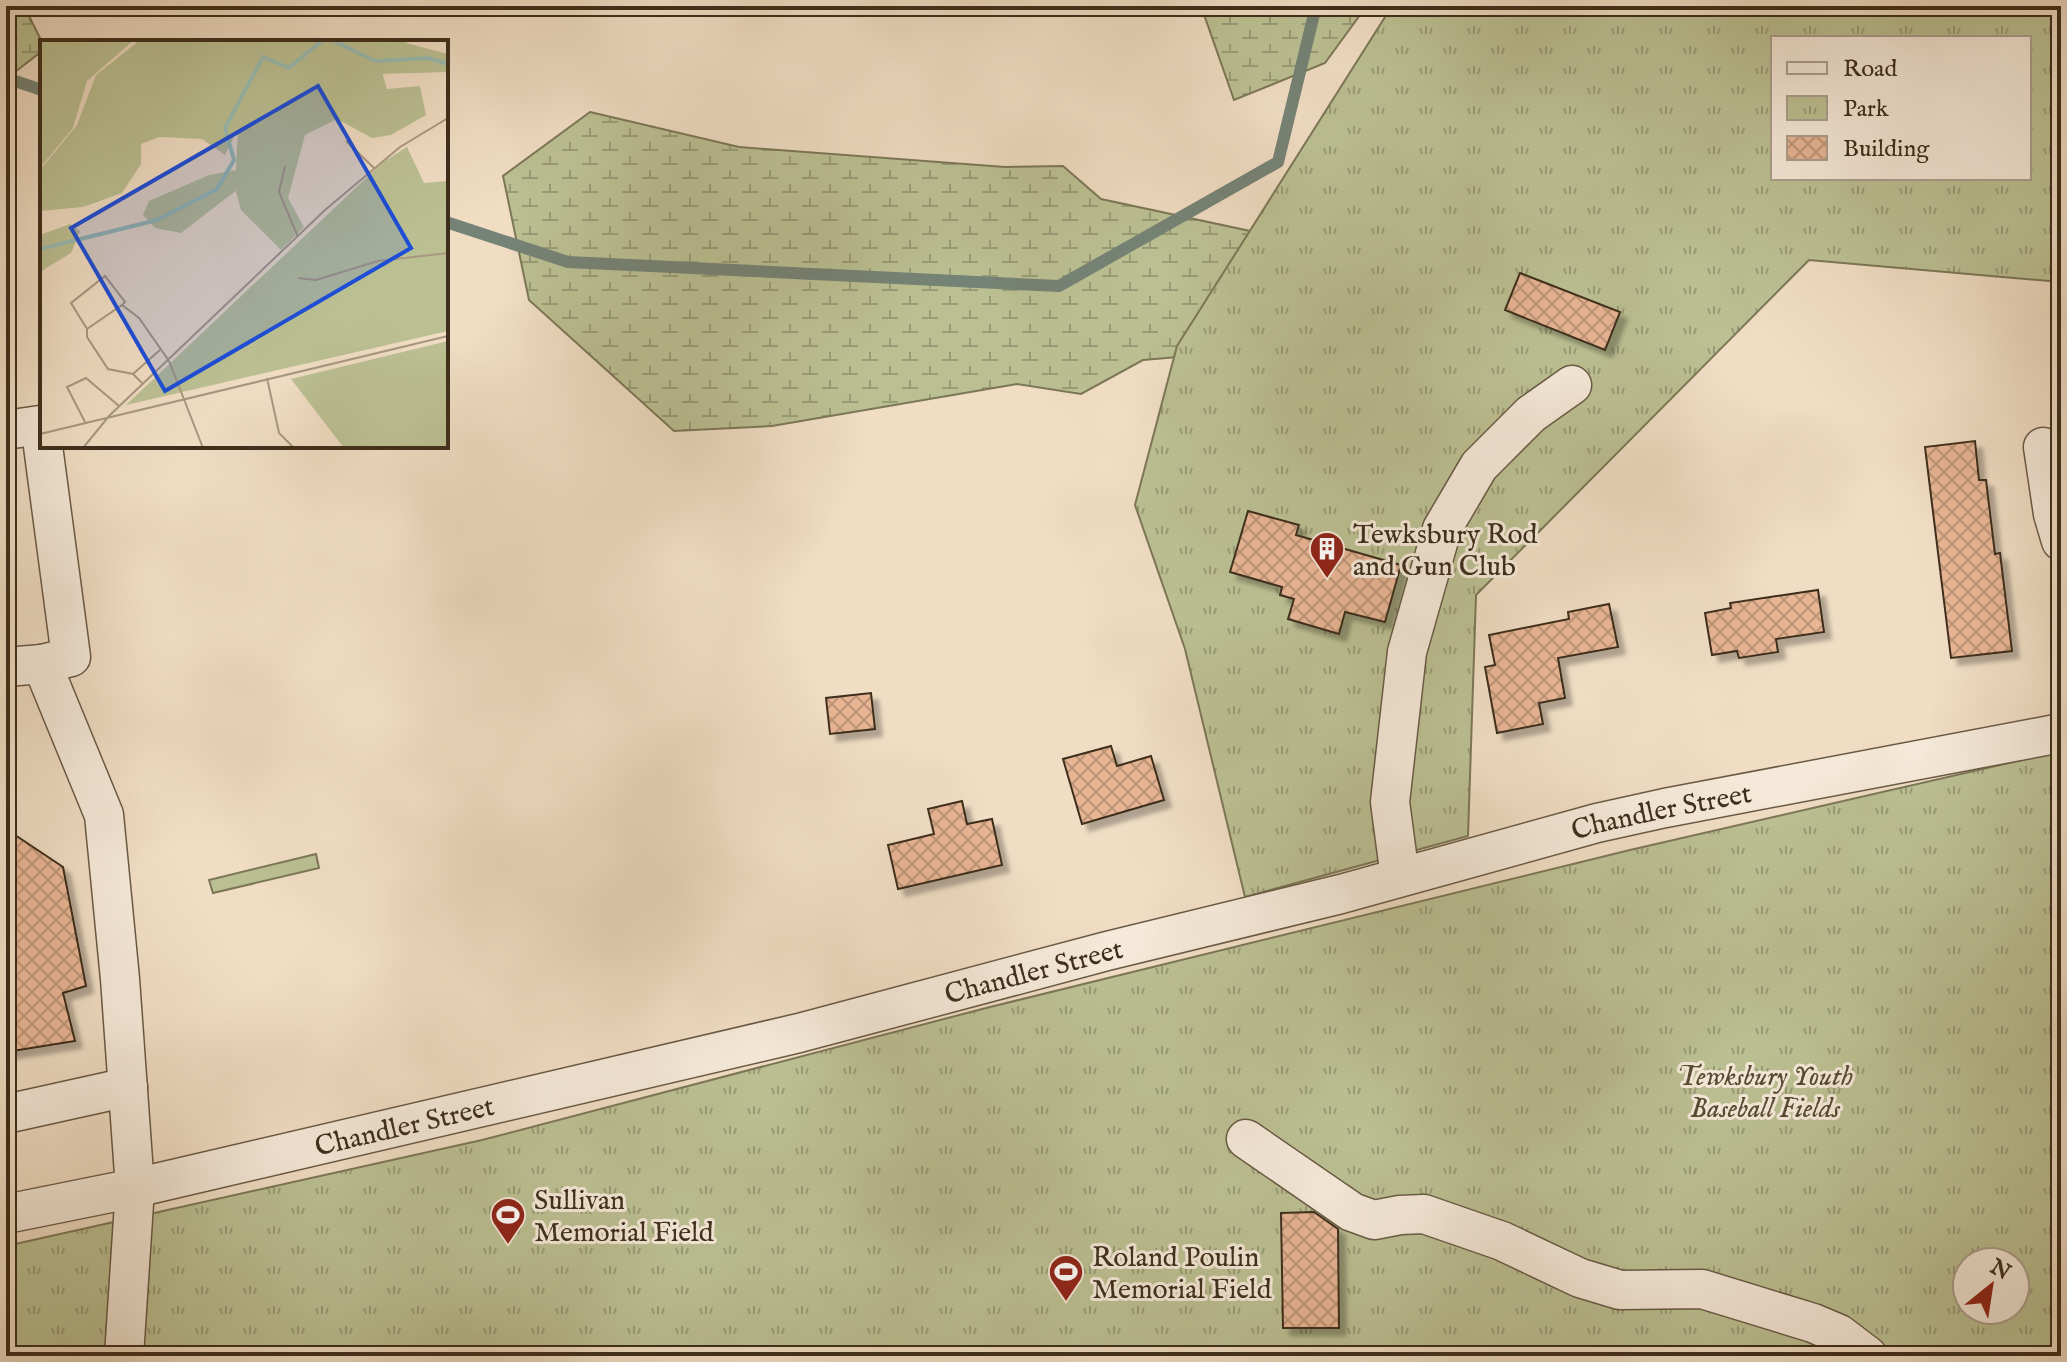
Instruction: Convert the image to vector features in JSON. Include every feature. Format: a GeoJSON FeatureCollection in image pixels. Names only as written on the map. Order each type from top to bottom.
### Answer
{"type":"FeatureCollection","features":[{"type":"Feature","properties":{"kind":"street"},"geometry":{"type":"LineString","coordinates":[[1400,877],[1390,802],[1407,652],[1442,529],[1479,466],[1531,414],[1572,385]]}},
{"type":"Feature","properties":{"kind":"street"},"geometry":{"type":"LineString","coordinates":[[6,430],[40,425]]}},
{"type":"Feature","properties":{"kind":"street"},"geometry":{"type":"LineString","coordinates":[[2043,447],[2053,514],[2061,541]]}},
{"type":"Feature","properties":{"kind":"street"},"geometry":{"type":"LineString","coordinates":[[43,448],[71,657],[24,666],[104,815],[135,1188],[124,1356]]}},
{"type":"Feature","properties":{"kind":"street","name":"Chandler Street"},"geometry":{"type":"LineString","coordinates":[[6,1214],[135,1188],[799,1033],[1107,951],[1341,894],[1583,827],[1665,808],[2061,733]]}},
{"type":"Feature","properties":{"kind":"street"},"geometry":{"type":"LineString","coordinates":[[6,1114],[128,1087]]}},
{"type":"Feature","properties":{"kind":"street"},"geometry":{"type":"LineString","coordinates":[[1246,1139],[1352,1212],[1374,1220],[1424,1214],[1502,1241],[1580,1278],[1620,1290],[1702,1289],[1813,1323],[1839,1334],[1868,1356]]}},
{"type":"Feature","properties":{"kind":"green space"},"geometry":{"type":"Polygon","coordinates":[[[6,6],[24,6],[41,40],[40,53],[6,79],[6,6]]]}},
{"type":"Feature","properties":{"kind":"green space"},"geometry":{"type":"Polygon","coordinates":[[[1201,6],[1369,6],[1325,63],[1234,100],[1201,6]]]}},
{"type":"Feature","properties":{"kind":"green space"},"geometry":{"type":"Polygon","coordinates":[[[1392,6],[2061,6],[2061,282],[1809,260],[1476,595],[1468,836],[1245,897],[1185,649],[1135,505],[1177,346],[1392,6]]]}},
{"type":"Feature","properties":{"kind":"green space"},"geometry":{"type":"Polygon","coordinates":[[[590,112],[739,147],[1005,167],[1063,166],[1101,199],[1250,231],[1307,346],[1143,360],[1081,394],[1017,384],[772,426],[674,431],[529,300],[503,176],[590,112]]]}},
{"type":"Feature","properties":{"kind":"green space","name":"Tewksbury Youth Baseball Fields"},"geometry":{"type":"Polygon","coordinates":[[[2061,751],[2061,1356],[6,1356],[6,1246],[482,1140],[986,1008],[1630,850],[2061,751]]]}},
{"type":"Feature","properties":{"kind":"green space"},"geometry":{"type":"Polygon","coordinates":[[[316,854],[319,868],[213,893],[209,880],[316,854]]]}},
{"type":"Feature","properties":{"kind":"building"},"geometry":{"type":"Polygon","coordinates":[[[1520,273],[1620,312],[1605,350],[1505,310],[1520,273]]]}},
{"type":"Feature","properties":{"kind":"building"},"geometry":{"type":"Polygon","coordinates":[[[1975,441],[1979,480],[1986,480],[1995,554],[2000,553],[2012,651],[1951,658],[1925,447],[1975,441]]]}},
{"type":"Feature","properties":{"kind":"building","name":"Tewksbury Rod and Gun Club"},"geometry":{"type":"Polygon","coordinates":[[[1248,511],[1299,525],[1296,535],[1401,565],[1385,622],[1345,612],[1339,634],[1288,619],[1294,599],[1280,595],[1282,587],[1230,572],[1248,511]]]}},
{"type":"Feature","properties":{"kind":"building"},"geometry":{"type":"Polygon","coordinates":[[[1818,590],[1824,632],[1776,639],[1778,652],[1739,658],[1737,651],[1712,655],[1705,613],[1731,608],[1730,603],[1818,590]]]}},
{"type":"Feature","properties":{"kind":"building"},"geometry":{"type":"Polygon","coordinates":[[[1609,604],[1618,647],[1558,658],[1565,698],[1539,703],[1543,724],[1497,733],[1485,667],[1495,665],[1489,635],[1569,619],[1568,612],[1609,604]]]}},
{"type":"Feature","properties":{"kind":"building"},"geometry":{"type":"Polygon","coordinates":[[[871,693],[875,729],[830,734],[826,698],[871,693]]]}},
{"type":"Feature","properties":{"kind":"building"},"geometry":{"type":"Polygon","coordinates":[[[1111,746],[1117,766],[1151,756],[1164,800],[1082,824],[1063,759],[1111,746]]]}},
{"type":"Feature","properties":{"kind":"building"},"geometry":{"type":"Polygon","coordinates":[[[962,801],[967,824],[992,819],[1002,865],[898,889],[888,845],[934,834],[928,809],[962,801]]]}},
{"type":"Feature","properties":{"kind":"building"},"geometry":{"type":"Polygon","coordinates":[[[6,829],[63,867],[86,986],[63,993],[75,1041],[6,1052],[6,829]]]}},
{"type":"Feature","properties":{"kind":"building"},"geometry":{"type":"Polygon","coordinates":[[[1314,1212],[1338,1229],[1339,1328],[1283,1328],[1281,1213],[1314,1212]]]}},
{"type":"Feature","properties":{"kind":"waterway"},"geometry":{"type":"LineString","coordinates":[[448,223],[568,262],[1059,286],[1278,162],[1316,6]]}},
{"type":"Feature","properties":{"kind":"waterway"},"geometry":{"type":"LineString","coordinates":[[6,78],[40,89]]}},
{"type":"Feature","properties":{"kind":"place","name":"Tewksbury Rod and Gun Club"},"geometry":{"type":"Point","coordinates":[1327,580]}},
{"type":"Feature","properties":{"kind":"place","name":"Sullivan Memorial Field"},"geometry":{"type":"Point","coordinates":[508,1246]}},
{"type":"Feature","properties":{"kind":"place","name":"Roland Poulin Memorial Field"},"geometry":{"type":"Point","coordinates":[1066,1303]}}]}
